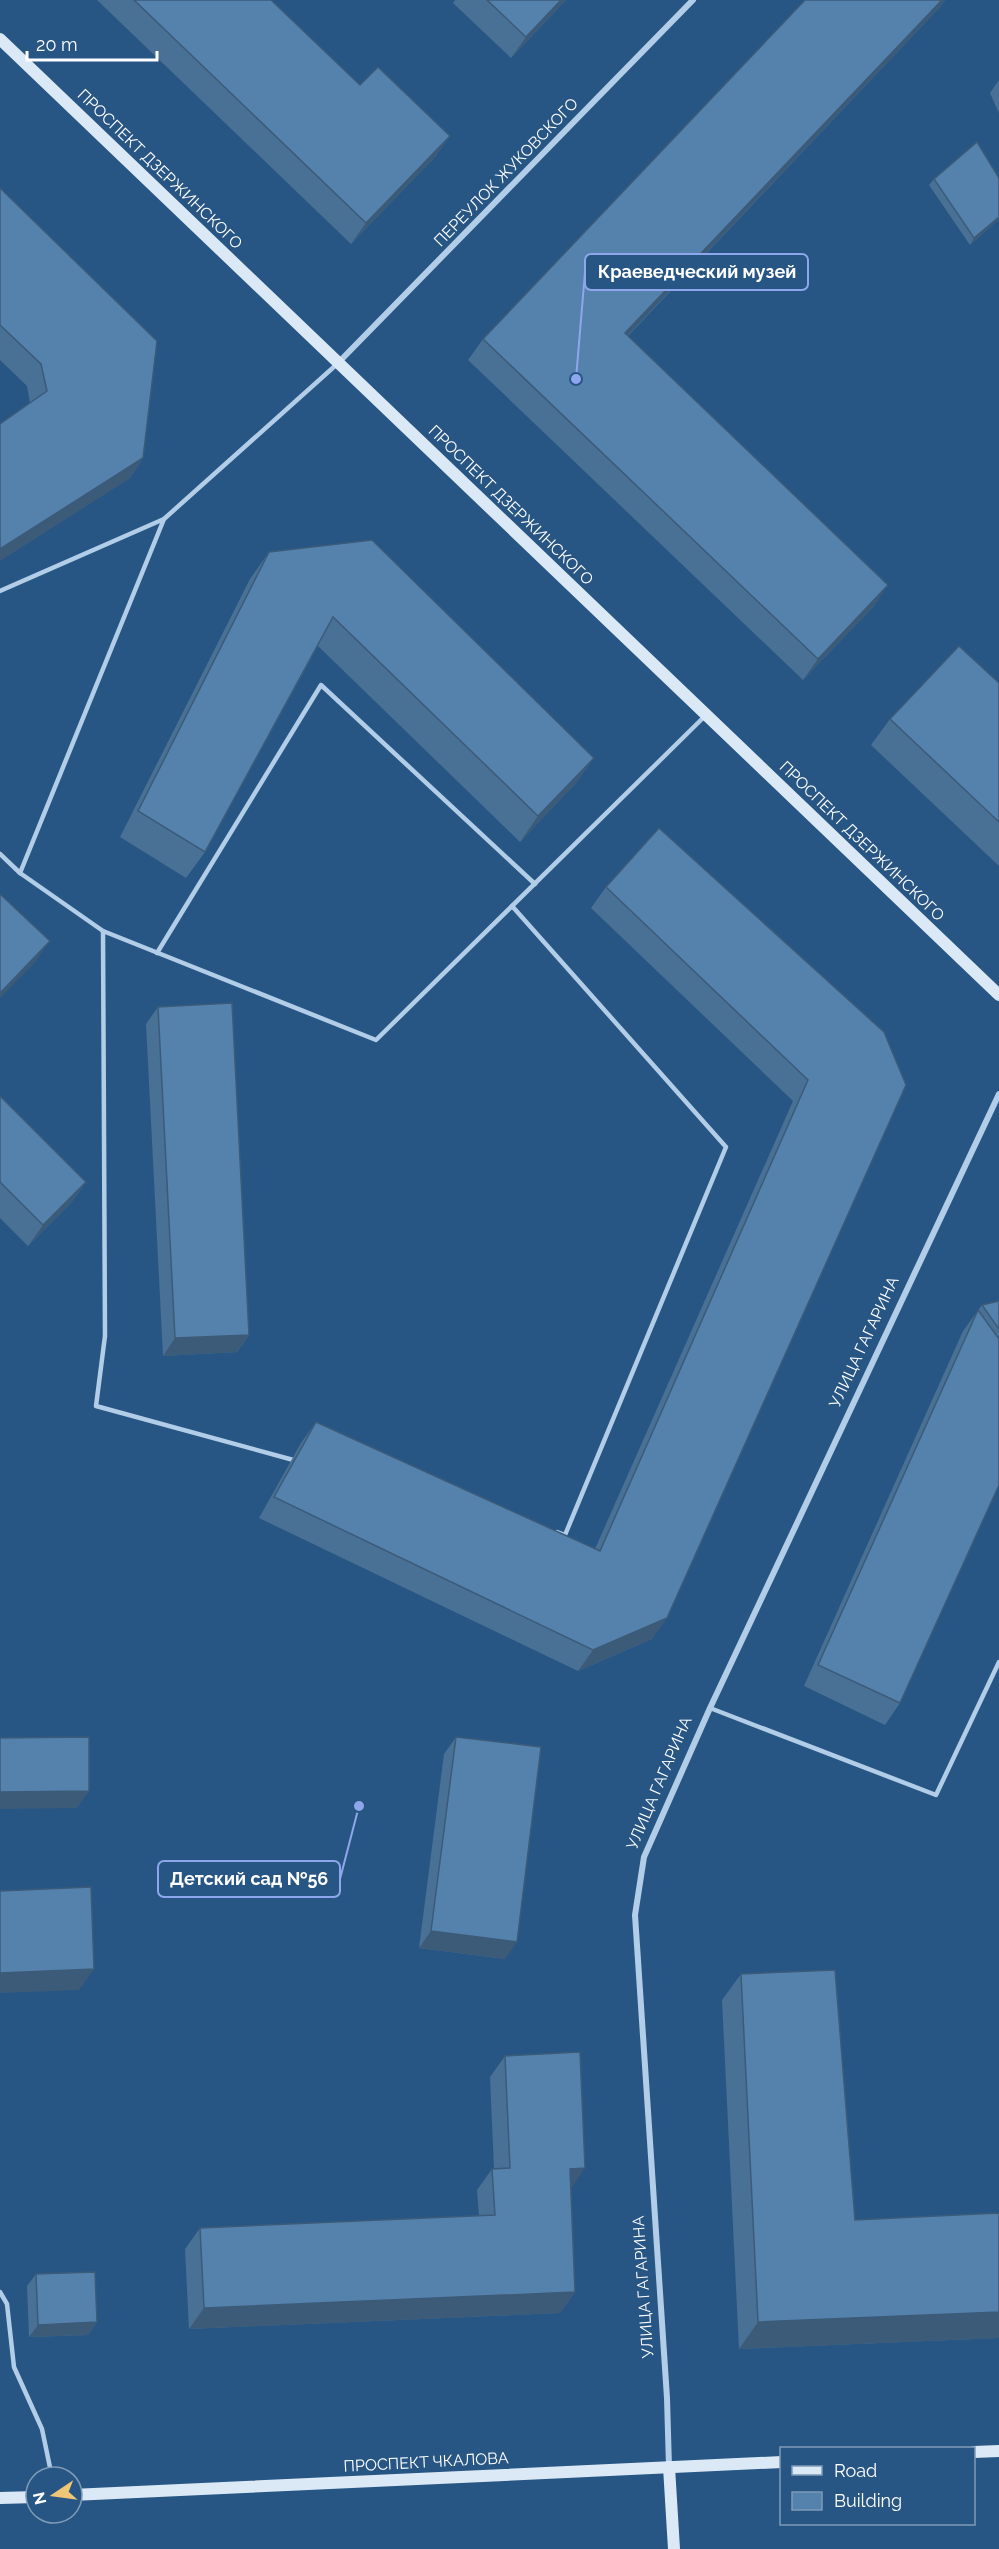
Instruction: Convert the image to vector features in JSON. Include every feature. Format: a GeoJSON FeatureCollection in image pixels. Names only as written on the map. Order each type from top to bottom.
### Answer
{"type":"FeatureCollection","features":[{"type":"Feature","properties":{"kind":"main road","name":"ПРОСПЕКТ ДЗЕРЖИНСКОГО"},"geometry":{"type":"LineString","coordinates":[[0,39],[999,995]]}},
{"type":"Feature","properties":{"kind":"main road"},"geometry":{"type":"LineString","coordinates":[[975,2452],[999,2451]]}},
{"type":"Feature","properties":{"kind":"main road","name":"ПРОСПЕКТ ЧКАЛОВА"},"geometry":{"type":"LineString","coordinates":[[84,2494],[780,2462]]}},
{"type":"Feature","properties":{"kind":"main road","name":"УЛИЦА ГАГАРИНА"},"geometry":{"type":"LineString","coordinates":[[669,2467],[674,2549]]}},
{"type":"Feature","properties":{"kind":"main road"},"geometry":{"type":"LineString","coordinates":[[0,2498],[24,2497]]}},
{"type":"Feature","properties":{"kind":"street","name":"ПЕРЕУЛОК ЖУКОВСКОГО"},"geometry":{"type":"LineString","coordinates":[[338,363],[693,0]]}},
{"type":"Feature","properties":{"kind":"street","name":"УЛИЦА ГАГАРИНА"},"geometry":{"type":"LineString","coordinates":[[669,2467],[667,2398],[635,1915],[644,1857],[710,1708],[999,1094]]}},
{"type":"Feature","properties":{"kind":"lane"},"geometry":{"type":"LineString","coordinates":[[0,591],[164,519],[338,363]]}},
{"type":"Feature","properties":{"kind":"lane"},"geometry":{"type":"LineString","coordinates":[[20,873],[164,519]]}},
{"type":"Feature","properties":{"kind":"lane"},"geometry":{"type":"LineString","coordinates":[[157,953],[321,685],[535,884]]}},
{"type":"Feature","properties":{"kind":"lane"},"geometry":{"type":"LineString","coordinates":[[0,855],[20,873],[103,931],[376,1040],[706,715]]}},
{"type":"Feature","properties":{"kind":"lane"},"geometry":{"type":"LineString","coordinates":[[512,906],[726,1147],[565,1534],[553,1532]]}},
{"type":"Feature","properties":{"kind":"lane"},"geometry":{"type":"LineString","coordinates":[[103,931],[105,1336],[96,1406],[302,1462]]}},
{"type":"Feature","properties":{"kind":"lane"},"geometry":{"type":"LineString","coordinates":[[710,1708],[936,1795],[999,1662]]}},
{"type":"Feature","properties":{"kind":"lane"},"geometry":{"type":"LineString","coordinates":[[0,2292],[7,2304],[14,2367],[42,2429],[50,2465]]}},
{"type":"Feature","properties":{"kind":"building"},"geometry":{"type":"Polygon","coordinates":[[[134,0],[271,0],[360,85],[378,67],[450,136],[366,223],[134,0]]]}},
{"type":"Feature","properties":{"kind":"building"},"geometry":{"type":"Polygon","coordinates":[[[487,0],[561,0],[526,37],[487,0]]]}},
{"type":"Feature","properties":{"kind":"building"},"geometry":{"type":"Polygon","coordinates":[[[805,0],[942,0],[625,333],[888,585],[818,659],[483,339],[805,0]]]}},
{"type":"Feature","properties":{"kind":"building"},"geometry":{"type":"Polygon","coordinates":[[[977,142],[999,178],[999,217],[974,238],[934,179],[977,142]]]}},
{"type":"Feature","properties":{"kind":"building"},"geometry":{"type":"Polygon","coordinates":[[[0,188],[157,341],[143,458],[0,549],[0,424],[47,391],[41,364],[0,325],[0,188]]]}},
{"type":"Feature","properties":{"kind":"building"},"geometry":{"type":"Polygon","coordinates":[[[372,540],[594,758],[538,816],[333,617],[205,852],[138,811],[269,552],[372,540]]]}},
{"type":"Feature","properties":{"kind":"building"},"geometry":{"type":"Polygon","coordinates":[[[959,646],[999,683],[999,822],[890,719],[959,646]]]}},
{"type":"Feature","properties":{"kind":"building"},"geometry":{"type":"Polygon","coordinates":[[[659,828],[884,1032],[906,1085],[667,1618],[593,1650],[274,1497],[316,1422],[600,1551],[808,1080],[606,887],[659,828]]]}},
{"type":"Feature","properties":{"kind":"building"},"geometry":{"type":"Polygon","coordinates":[[[0,894],[50,941],[0,993],[0,894]]]}},
{"type":"Feature","properties":{"kind":"building"},"geometry":{"type":"Polygon","coordinates":[[[232,1003],[249,1335],[175,1338],[158,1007],[232,1003]]]}},
{"type":"Feature","properties":{"kind":"building"},"geometry":{"type":"Polygon","coordinates":[[[0,1096],[86,1182],[43,1225],[0,1182],[0,1096]]]}},
{"type":"Feature","properties":{"kind":"building"},"geometry":{"type":"Polygon","coordinates":[[[999,1301],[999,1329],[982,1305],[999,1301]]]}},
{"type":"Feature","properties":{"kind":"building"},"geometry":{"type":"Polygon","coordinates":[[[978,1310],[999,1339],[999,1485],[900,1703],[818,1665],[978,1310]]]}},
{"type":"Feature","properties":{"kind":"building"},"geometry":{"type":"Polygon","coordinates":[[[89,1737],[89,1791],[0,1792],[0,1738],[89,1737]]]}},
{"type":"Feature","properties":{"kind":"building"},"geometry":{"type":"Polygon","coordinates":[[[456,1737],[541,1747],[517,1942],[431,1931],[456,1737]]]}},
{"type":"Feature","properties":{"kind":"building"},"geometry":{"type":"Polygon","coordinates":[[[91,1887],[94,1969],[0,1973],[0,1891],[91,1887]]]}},
{"type":"Feature","properties":{"kind":"building"},"geometry":{"type":"Polygon","coordinates":[[[835,1970],[855,2220],[999,2213],[999,2312],[758,2322],[741,1974],[835,1970]]]}},
{"type":"Feature","properties":{"kind":"building"},"geometry":{"type":"Polygon","coordinates":[[[580,2052],[585,2168],[570,2169],[575,2292],[204,2308],[200,2228],[495,2215],[492,2169],[510,2168],[505,2056],[580,2052]]]}},
{"type":"Feature","properties":{"kind":"building"},"geometry":{"type":"Polygon","coordinates":[[[95,2272],[97,2322],[38,2325],[36,2274],[95,2272]]]}},
{"type":"Feature","properties":{"kind":"place","name":"Краеведческий музей"},"geometry":{"type":"Point","coordinates":[576,379]}},
{"type":"Feature","properties":{"kind":"place","name":"Детский сад №56"},"geometry":{"type":"Point","coordinates":[359,1806]}}]}
